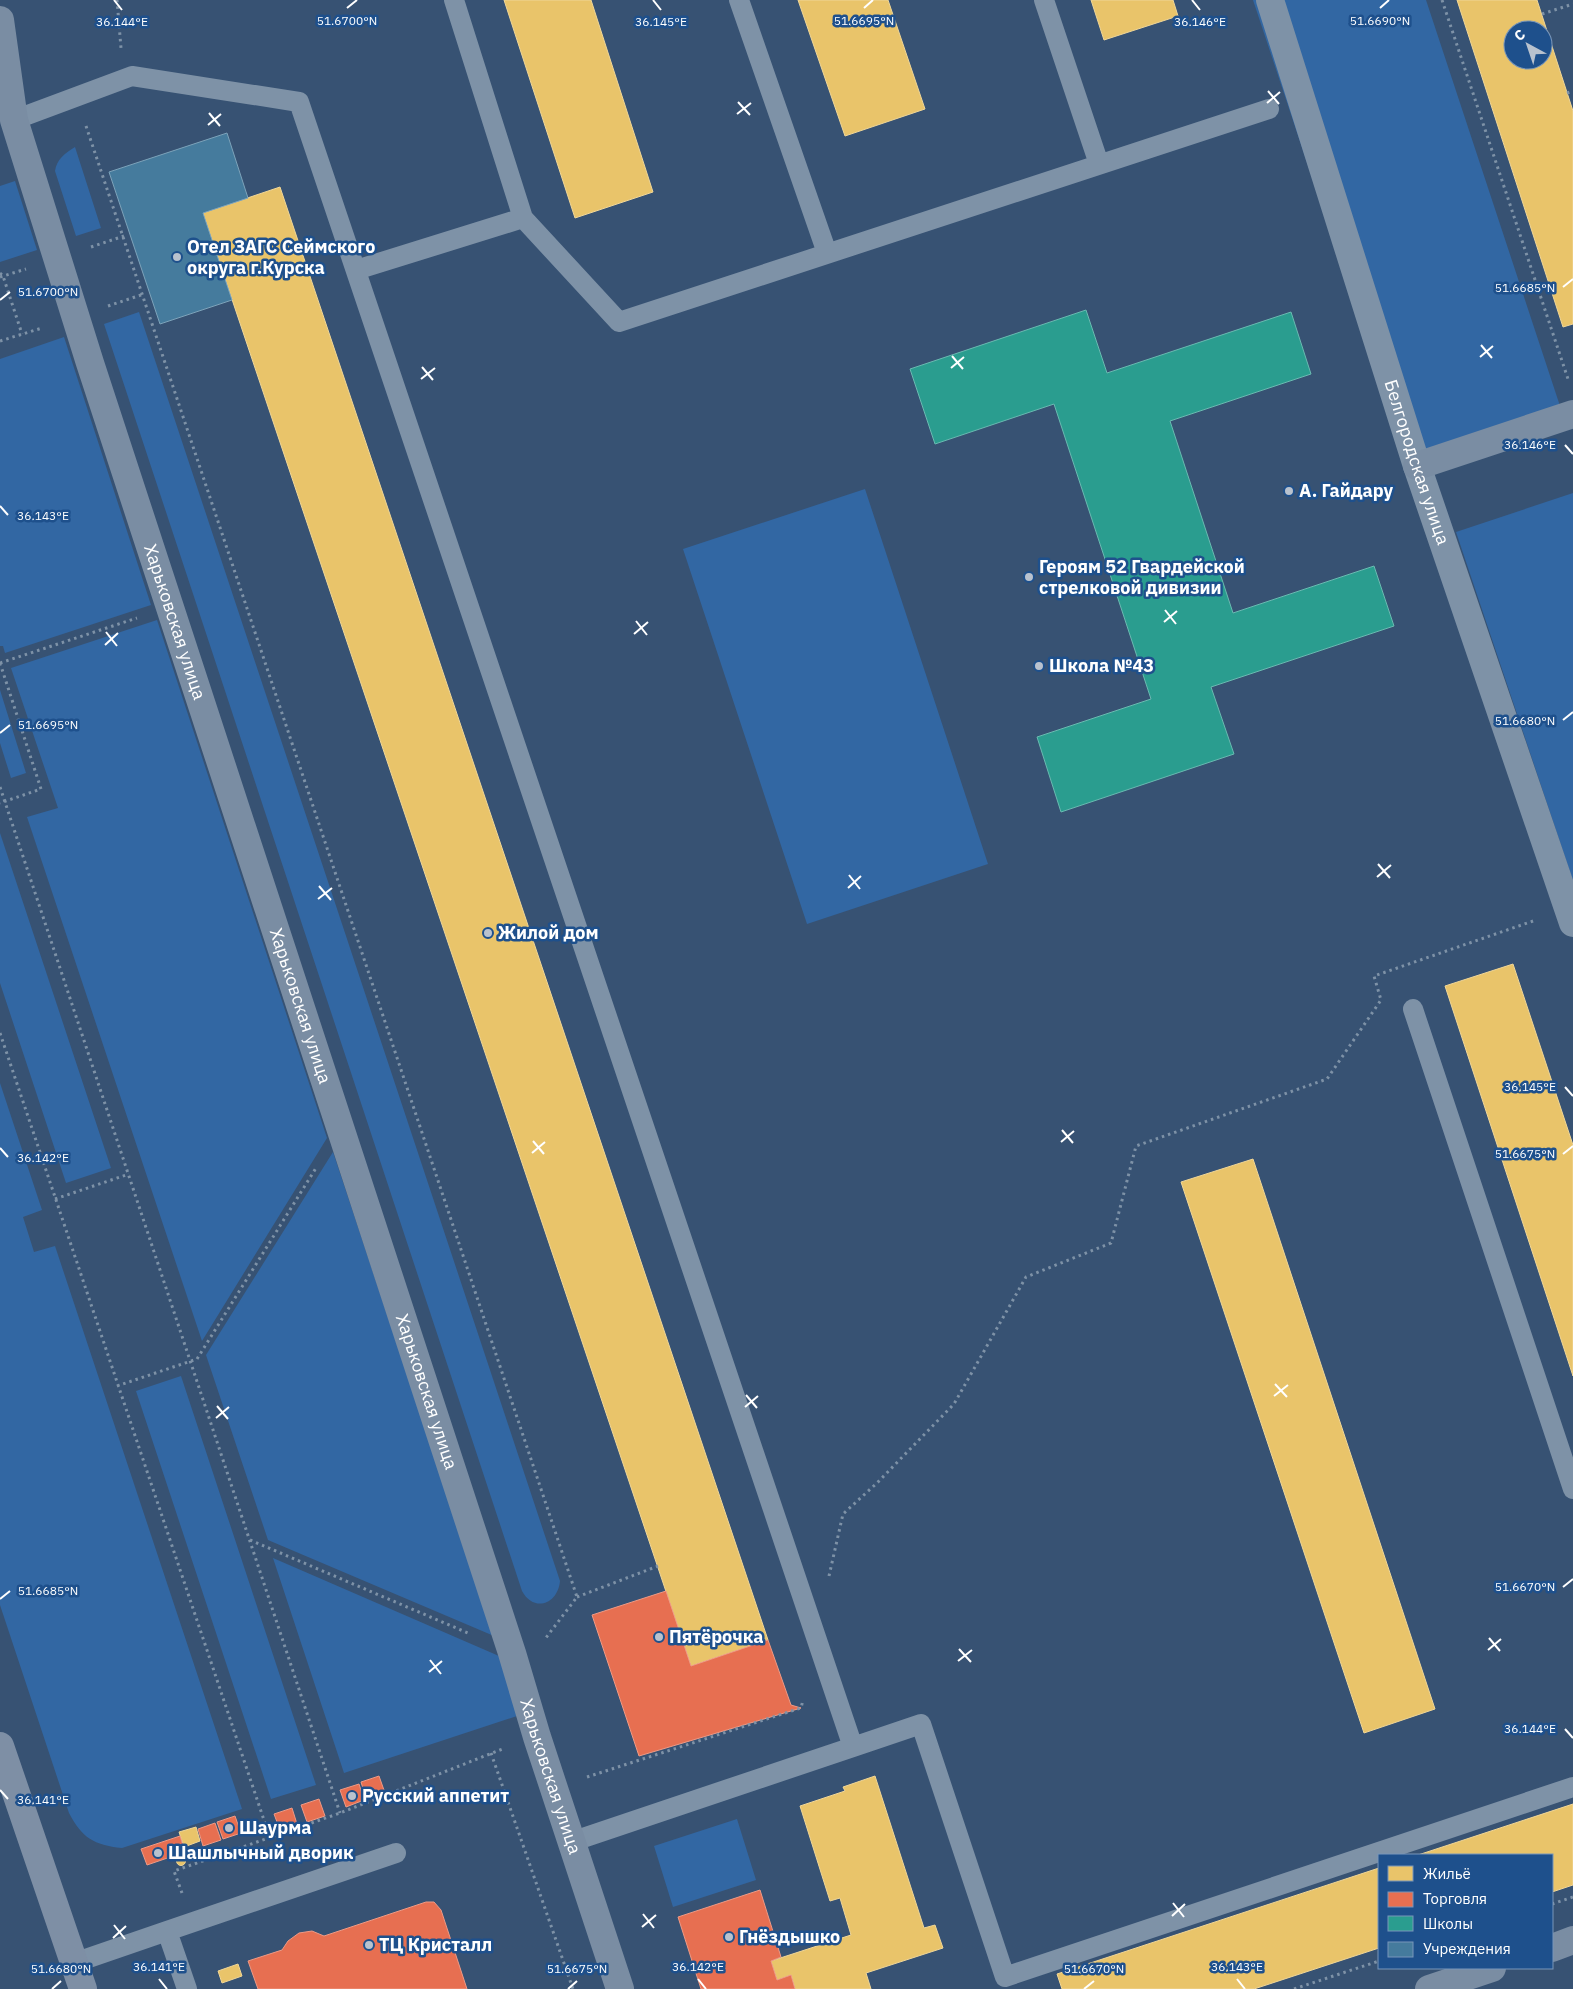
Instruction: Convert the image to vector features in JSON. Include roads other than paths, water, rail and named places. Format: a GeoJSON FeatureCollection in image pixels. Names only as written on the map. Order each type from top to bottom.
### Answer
{"type":"FeatureCollection","features":[{"type":"Feature","properties":{"kind":"main road"},"geometry":{"type":"LineString","coordinates":[[0,1746],[83,1989]]}},
{"type":"Feature","properties":{"kind":"street","name":"Белгородская улица"},"geometry":{"type":"LineString","coordinates":[[1270,0],[1417,466],[1569,911]]}},
{"type":"Feature","properties":{"kind":"street","name":"Харьковская улица"},"geometry":{"type":"LineString","coordinates":[[0,20],[14,120],[90,363],[512,1652],[536,1737],[620,1989]]}},
{"type":"Feature","properties":{"kind":"street"},"geometry":{"type":"LineString","coordinates":[[0,80],[14,120]]}},
{"type":"Feature","properties":{"kind":"street"},"geometry":{"type":"LineString","coordinates":[[1417,466],[1573,414]]}},
{"type":"Feature","properties":{"kind":"street"},"geometry":{"type":"LineString","coordinates":[[1553,1948],[1573,1940]]}},
{"type":"Feature","properties":{"kind":"street"},"geometry":{"type":"LineString","coordinates":[[1429,1989],[1489,1969]]}},
{"type":"Feature","properties":{"kind":"lane"},"geometry":{"type":"LineString","coordinates":[[454,0],[523,218],[619,322],[1269,109]]}},
{"type":"Feature","properties":{"kind":"lane"},"geometry":{"type":"LineString","coordinates":[[739,0],[827,253]]}},
{"type":"Feature","properties":{"kind":"lane"},"geometry":{"type":"LineString","coordinates":[[1044,0],[1099,164]]}},
{"type":"Feature","properties":{"kind":"lane"},"geometry":{"type":"LineString","coordinates":[[14,120],[132,76],[299,102],[853,1747]]}},
{"type":"Feature","properties":{"kind":"lane"},"geometry":{"type":"LineString","coordinates":[[356,270],[523,218]]}},
{"type":"Feature","properties":{"kind":"lane"},"geometry":{"type":"LineString","coordinates":[[1413,1008],[1573,1489]]}},
{"type":"Feature","properties":{"kind":"lane"},"geometry":{"type":"LineString","coordinates":[[571,1842],[921,1724],[1008,1983],[1378,1855]]}},
{"type":"Feature","properties":{"kind":"lane"},"geometry":{"type":"LineString","coordinates":[[1380,1854],[1573,1787]]}},
{"type":"Feature","properties":{"kind":"lane"},"geometry":{"type":"LineString","coordinates":[[74,1963],[396,1853]]}},
{"type":"Feature","properties":{"kind":"lane"},"geometry":{"type":"LineString","coordinates":[[167,1931],[187,1989]]}},
{"type":"Feature","properties":{"kind":"place","name":"Отел ЗАГС Сеймского округа г.Курска"},"geometry":{"type":"Point","coordinates":[177,257]}},
{"type":"Feature","properties":{"kind":"place","name":"А. Гайдару"},"geometry":{"type":"Point","coordinates":[1289,491]}},
{"type":"Feature","properties":{"kind":"place","name":"Героям 52 Гвардейской стрелковой дивизии"},"geometry":{"type":"Point","coordinates":[1029,577]}},
{"type":"Feature","properties":{"kind":"place","name":"Школа №43"},"geometry":{"type":"Point","coordinates":[1039,666]}},
{"type":"Feature","properties":{"kind":"place","name":"Жилой дом"},"geometry":{"type":"Point","coordinates":[488,933]}},
{"type":"Feature","properties":{"kind":"place","name":"Пятёрочка"},"geometry":{"type":"Point","coordinates":[659,1637]}},
{"type":"Feature","properties":{"kind":"place","name":"Русский аппетит"},"geometry":{"type":"Point","coordinates":[352,1796]}},
{"type":"Feature","properties":{"kind":"place","name":"Шаурма"},"geometry":{"type":"Point","coordinates":[229,1828]}},
{"type":"Feature","properties":{"kind":"place","name":"Шашлычный дворик"},"geometry":{"type":"Point","coordinates":[158,1853]}},
{"type":"Feature","properties":{"kind":"place","name":"Гнёздышко"},"geometry":{"type":"Point","coordinates":[729,1937]}},
{"type":"Feature","properties":{"kind":"place","name":"ТЦ Кристалл"},"geometry":{"type":"Point","coordinates":[369,1945]}}]}
